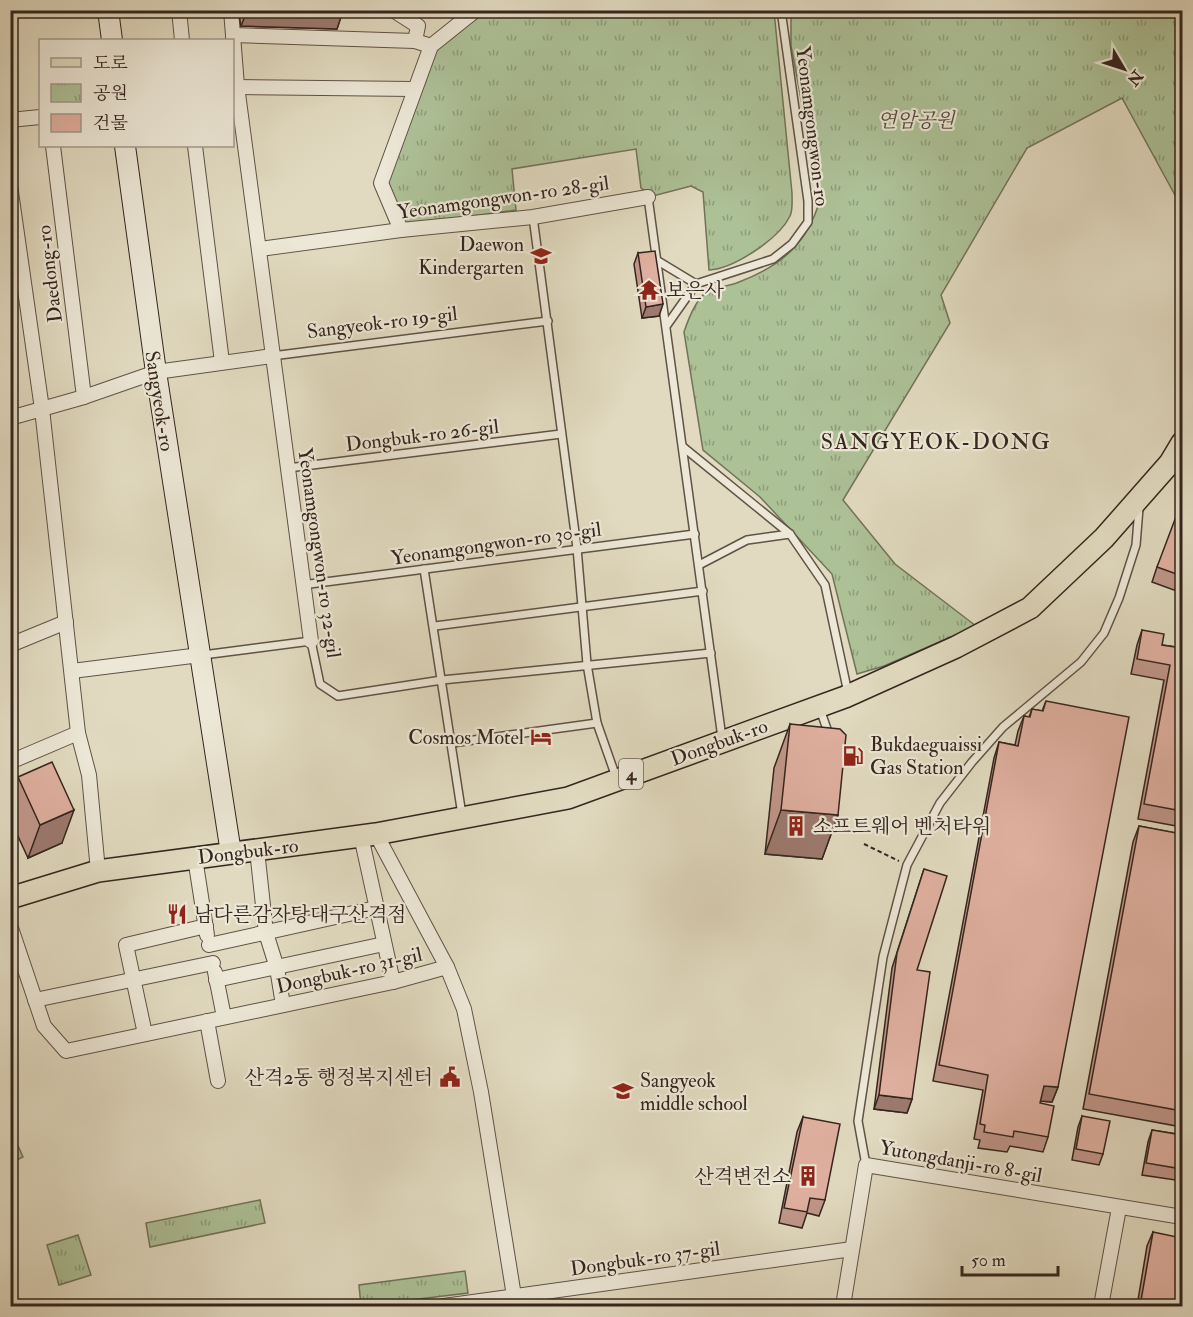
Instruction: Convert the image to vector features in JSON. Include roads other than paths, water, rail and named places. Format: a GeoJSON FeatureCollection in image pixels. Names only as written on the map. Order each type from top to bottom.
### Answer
{"type":"FeatureCollection","features":[{"type":"Feature","properties":{"kind":"main road","name":"Dongbuk-ro"},"geometry":{"type":"LineString","coordinates":[[10,898],[98,871],[368,835],[568,798],[848,696],[956,647],[1030,608],[1104,538],[1141,496],[1176,465],[1182,442]]}},
{"type":"Feature","properties":{"kind":"street"},"geometry":{"type":"LineString","coordinates":[[108,10],[112,39]]}},
{"type":"Feature","properties":{"kind":"street"},"geometry":{"type":"LineString","coordinates":[[179,10],[182,39]]}},
{"type":"Feature","properties":{"kind":"street","name":"Yeonamgongwon-ro 32-gil"},"geometry":{"type":"LineString","coordinates":[[231,10],[233,39]]}},
{"type":"Feature","properties":{"kind":"street"},"geometry":{"type":"LineString","coordinates":[[393,10],[417,26],[415,41]]}},
{"type":"Feature","properties":{"kind":"street"},"geometry":{"type":"LineString","coordinates":[[401,231],[381,183],[431,46],[476,10]]}},
{"type":"Feature","properties":{"kind":"street"},"geometry":{"type":"LineString","coordinates":[[233,34],[415,41],[431,46]]}},
{"type":"Feature","properties":{"kind":"street","name":"Yeonamgongwon-ro 32-gil"},"geometry":{"type":"LineString","coordinates":[[234,60],[235,86],[260,249],[311,641]]}},
{"type":"Feature","properties":{"kind":"street"},"geometry":{"type":"LineString","coordinates":[[235,86],[414,89]]}},
{"type":"Feature","properties":{"kind":"street"},"geometry":{"type":"LineString","coordinates":[[10,120],[39,117]]}},
{"type":"Feature","properties":{"kind":"street","name":"Daedong-ro"},"geometry":{"type":"LineString","coordinates":[[53,147],[84,398]]}},
{"type":"Feature","properties":{"kind":"street","name":"Sangyeok-ro"},"geometry":{"type":"LineString","coordinates":[[125,147],[156,372],[231,853]]}},
{"type":"Feature","properties":{"kind":"street"},"geometry":{"type":"LineString","coordinates":[[195,147],[206,219],[222,362]]}},
{"type":"Feature","properties":{"kind":"street"},"geometry":{"type":"LineString","coordinates":[[10,185],[42,409],[78,733],[89,775],[98,871]]}},
{"type":"Feature","properties":{"kind":"street","name":"Yeonamgongwon-ro 28-gil"},"geometry":{"type":"LineString","coordinates":[[260,249],[533,217],[648,197]]}},
{"type":"Feature","properties":{"kind":"street","name":"Sangyeok-ro 19-gil"},"geometry":{"type":"LineString","coordinates":[[156,372],[273,356]]}},
{"type":"Feature","properties":{"kind":"street"},"geometry":{"type":"LineString","coordinates":[[10,418],[84,398],[156,372]]}},
{"type":"Feature","properties":{"kind":"street"},"geometry":{"type":"LineString","coordinates":[[10,645],[66,622]]}},
{"type":"Feature","properties":{"kind":"street"},"geometry":{"type":"LineString","coordinates":[[72,671],[200,655]]}},
{"type":"Feature","properties":{"kind":"street"},"geometry":{"type":"LineString","coordinates":[[10,762],[78,733]]}},
{"type":"Feature","properties":{"kind":"street"},"geometry":{"type":"LineString","coordinates":[[368,835],[376,908],[393,982]]}},
{"type":"Feature","properties":{"kind":"street"},"geometry":{"type":"LineString","coordinates":[[368,835],[447,967]]}},
{"type":"Feature","properties":{"kind":"street"},"geometry":{"type":"LineString","coordinates":[[257,850],[266,933],[277,968],[284,1005]]}},
{"type":"Feature","properties":{"kind":"street"},"geometry":{"type":"LineString","coordinates":[[195,858],[209,945],[224,1017]]}},
{"type":"Feature","properties":{"kind":"street"},"geometry":{"type":"LineString","coordinates":[[209,945],[376,908]]}},
{"type":"Feature","properties":{"kind":"street","name":"Dongbuk-ro 31-gil"},"geometry":{"type":"LineString","coordinates":[[10,925],[44,1026],[66,1051],[393,982],[447,967],[464,1008],[481,1092],[514,1296]]}},
{"type":"Feature","properties":{"kind":"street"},"geometry":{"type":"LineString","coordinates":[[145,1034],[126,945],[206,926]]}},
{"type":"Feature","properties":{"kind":"street"},"geometry":{"type":"LineString","coordinates":[[216,980],[384,944]]}},
{"type":"Feature","properties":{"kind":"street"},"geometry":{"type":"LineString","coordinates":[[35,1000],[213,963]]}},
{"type":"Feature","properties":{"kind":"street"},"geometry":{"type":"LineString","coordinates":[[207,1021],[218,1081]]}},
{"type":"Feature","properties":{"kind":"street","name":"Yutongdanji-ro 8-gil"},"geometry":{"type":"LineString","coordinates":[[843,1306],[866,1165],[1182,1217]]}},
{"type":"Feature","properties":{"kind":"street"},"geometry":{"type":"LineString","coordinates":[[1101,1306],[1119,1208]]}},
{"type":"Feature","properties":{"kind":"street","name":"Dongbuk-ro 37-gil"},"geometry":{"type":"LineString","coordinates":[[444,1306],[852,1249]]}},
{"type":"Feature","properties":{"kind":"lane","name":"Yeonamgongwon-ro"},"geometry":{"type":"LineString","coordinates":[[696,284],[773,259],[792,244],[808,222],[808,201],[781,10]]}},
{"type":"Feature","properties":{"kind":"lane","name":"Yeonamgongwon-ro 28-gil"},"geometry":{"type":"LineString","coordinates":[[648,197],[667,325]]}},
{"type":"Feature","properties":{"kind":"lane"},"geometry":{"type":"LineString","coordinates":[[533,217],[577,548],[587,664],[597,723],[616,779]]}},
{"type":"Feature","properties":{"kind":"lane"},"geometry":{"type":"LineString","coordinates":[[658,261],[696,284],[667,325],[723,743]]}},
{"type":"Feature","properties":{"kind":"lane","name":"Sangyeok-ro 19-gil"},"geometry":{"type":"LineString","coordinates":[[273,356],[548,321]]}},
{"type":"Feature","properties":{"kind":"lane","name":"Dongbuk-ro 26-gil"},"geometry":{"type":"LineString","coordinates":[[288,468],[561,434]]}},
{"type":"Feature","properties":{"kind":"lane"},"geometry":{"type":"LineString","coordinates":[[683,447],[790,534],[825,585],[848,696]]}},
{"type":"Feature","properties":{"kind":"lane"},"geometry":{"type":"LineString","coordinates":[[866,1165],[858,1120],[883,957],[908,865],[940,803],[972,762],[1003,727],[1080,662],[1104,633],[1119,598],[1136,545],[1141,496]]}},
{"type":"Feature","properties":{"kind":"lane","name":"Yeonamgongwon-ro 30-gil"},"geometry":{"type":"LineString","coordinates":[[302,585],[695,534]]}},
{"type":"Feature","properties":{"kind":"lane"},"geometry":{"type":"LineString","coordinates":[[699,565],[747,540],[790,534]]}},
{"type":"Feature","properties":{"kind":"lane"},"geometry":{"type":"LineString","coordinates":[[424,570],[435,626],[462,817]]}},
{"type":"Feature","properties":{"kind":"lane"},"geometry":{"type":"LineString","coordinates":[[435,626],[703,591]]}},
{"type":"Feature","properties":{"kind":"lane"},"geometry":{"type":"LineString","coordinates":[[200,655],[311,641]]}},
{"type":"Feature","properties":{"kind":"lane","name":"Yeonamgongwon-ro 32-gil"},"geometry":{"type":"LineString","coordinates":[[311,641],[320,684],[338,696],[442,680],[711,653]]}},
{"type":"Feature","properties":{"kind":"lane"},"geometry":{"type":"LineString","coordinates":[[819,706],[833,747]]}},
{"type":"Feature","properties":{"kind":"lane"},"geometry":{"type":"LineString","coordinates":[[452,743],[597,723]]}},
{"type":"Feature","properties":{"kind":"place","name":"Daewon Kindergarten"},"geometry":{"type":"Point","coordinates":[541,256]}},
{"type":"Feature","properties":{"kind":"place","name":"보은사"},"geometry":{"type":"Point","coordinates":[649,290]}},
{"type":"Feature","properties":{"kind":"place","name":"Cosmos Motel"},"geometry":{"type":"Point","coordinates":[541,737]}},
{"type":"Feature","properties":{"kind":"place","name":"Bukdaeguaissi Gas Station"},"geometry":{"type":"Point","coordinates":[853,756]}},
{"type":"Feature","properties":{"kind":"place","name":"소프트웨어 벤처타워"},"geometry":{"type":"Point","coordinates":[796,826]}},
{"type":"Feature","properties":{"kind":"place","name":"남다른감자탕대구산격점"},"geometry":{"type":"Point","coordinates":[177,914]}},
{"type":"Feature","properties":{"kind":"place","name":"산격2동 행정복지센터"},"geometry":{"type":"Point","coordinates":[450,1077]}},
{"type":"Feature","properties":{"kind":"place","name":"Sangyeok middle school"},"geometry":{"type":"Point","coordinates":[623,1091]}},
{"type":"Feature","properties":{"kind":"place","name":"산격변전소"},"geometry":{"type":"Point","coordinates":[808,1176]}},
{"type":"Feature","properties":{"kind":"district","name":"SANGYEOK-DONG"},"geometry":{"type":"Point","coordinates":[936,441]}},
{"type":"Feature","properties":{"kind":"park label","name":"연암공원"},"geometry":{"type":"Point","coordinates":[916,120]}}]}
